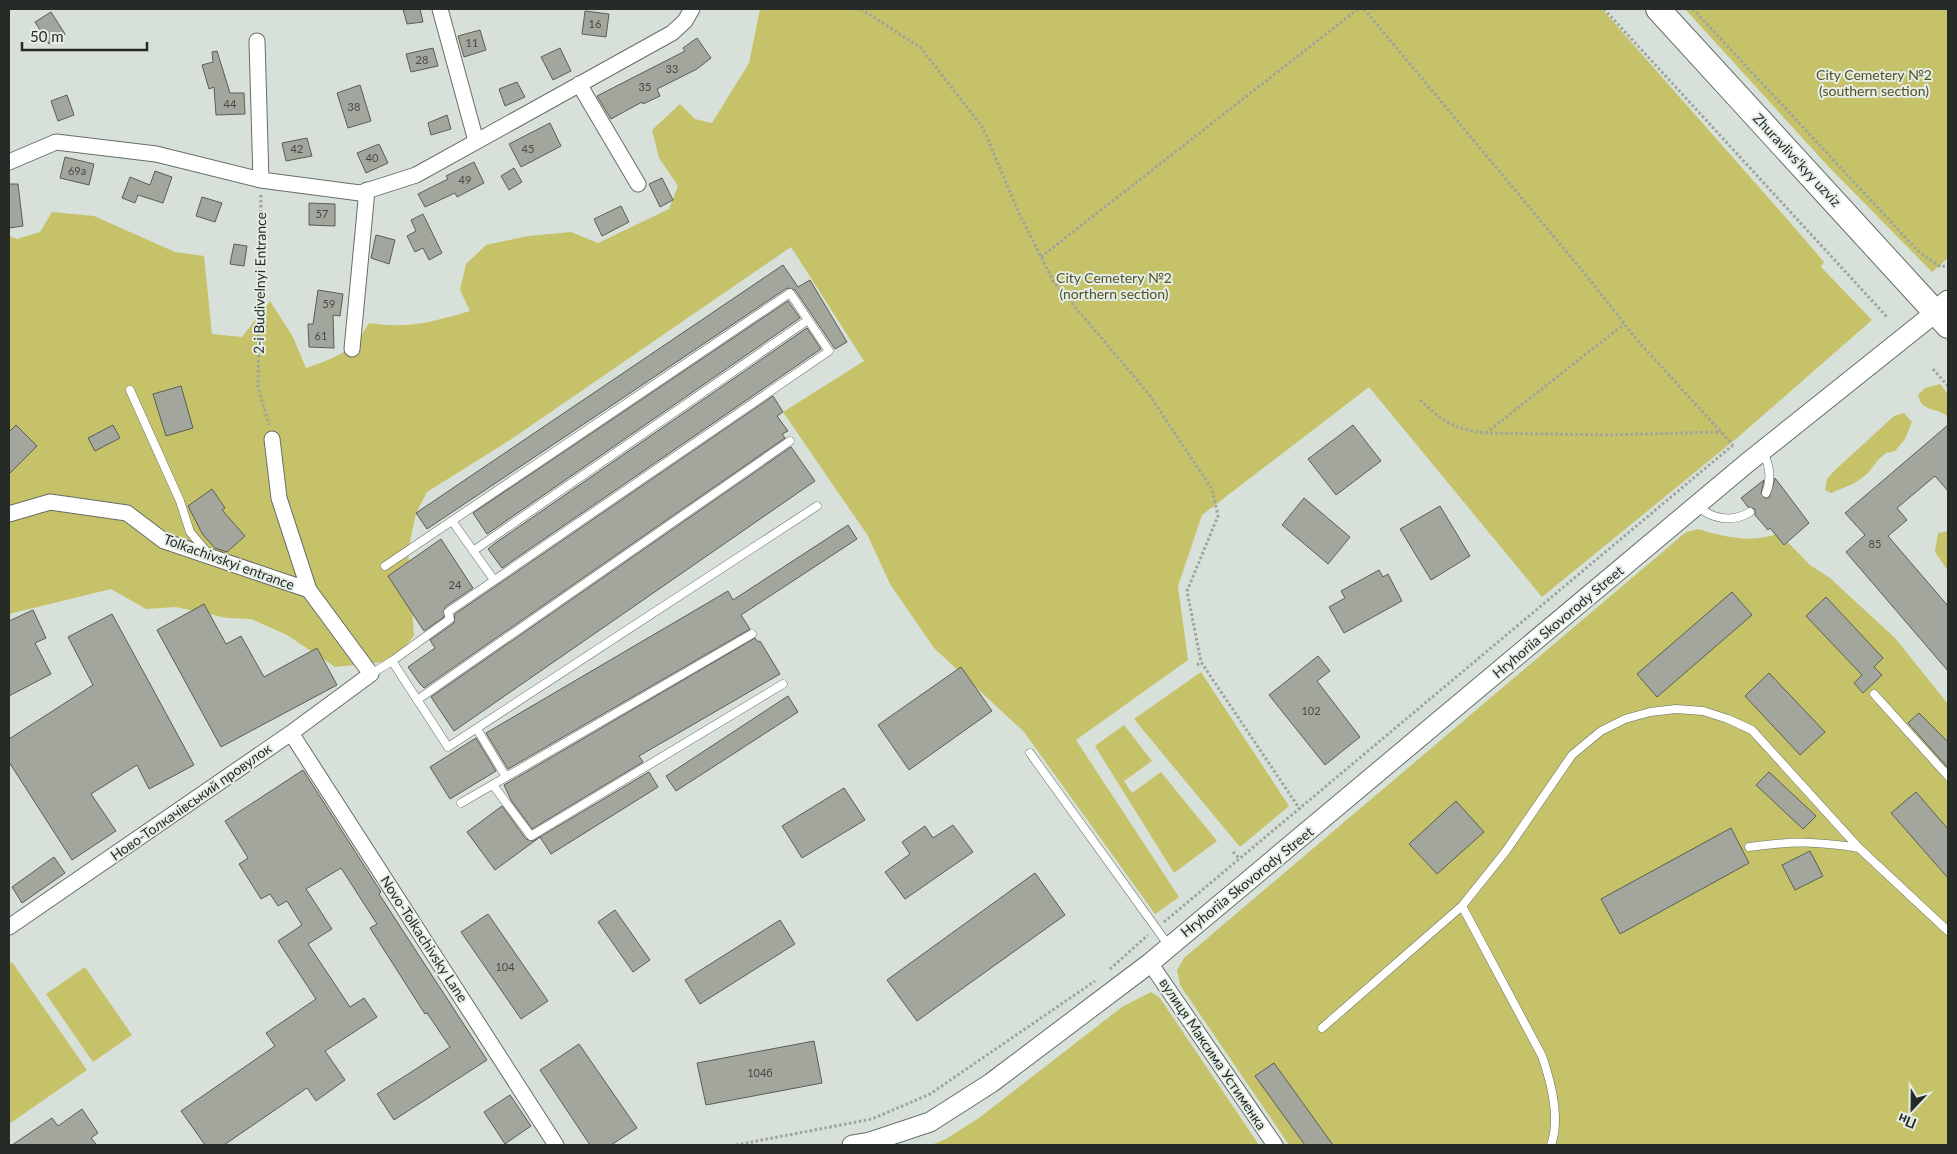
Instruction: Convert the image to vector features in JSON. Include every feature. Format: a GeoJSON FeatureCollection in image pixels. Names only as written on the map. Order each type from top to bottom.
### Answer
{"type":"FeatureCollection","features":[{"type":"Feature","properties":{"kind":"main road","name":"Zhuravlivs'kyy uzviz"},"geometry":{"type":"LineString","coordinates":[[1658,9],[1944,313]]}},
{"type":"Feature","properties":{"kind":"street"},"geometry":{"type":"LineString","coordinates":[[440,9],[476,141]]}},
{"type":"Feature","properties":{"kind":"street"},"geometry":{"type":"LineString","coordinates":[[9,162],[56,142],[156,154],[261,180],[360,193],[416,175],[672,33],[685,21],[692,9]]}},
{"type":"Feature","properties":{"kind":"street"},"geometry":{"type":"LineString","coordinates":[[257,41],[261,180]]}},
{"type":"Feature","properties":{"kind":"street"},"geometry":{"type":"LineString","coordinates":[[579,84],[638,184]]}},
{"type":"Feature","properties":{"kind":"street"},"geometry":{"type":"LineString","coordinates":[[352,349],[367,190]]}},
{"type":"Feature","properties":{"kind":"street","name":"Hryhoriia Skovorody Street"},"geometry":{"type":"LineString","coordinates":[[1150,963],[1314,828],[1747,463],[1944,313]]}},
{"type":"Feature","properties":{"kind":"street","name":"Tolkachivskyi entrance"},"geometry":{"type":"LineString","coordinates":[[272,438],[279,498],[309,590],[371,674]]}},
{"type":"Feature","properties":{"kind":"street","name":"Tolkachivskyi entrance"},"geometry":{"type":"LineString","coordinates":[[9,514],[50,502],[127,513],[164,541],[309,590]]}},
{"type":"Feature","properties":{"kind":"street","name":"Ново-Толкачівський провулок"},"geometry":{"type":"LineString","coordinates":[[9,927],[291,733],[371,674]]}},
{"type":"Feature","properties":{"kind":"street","name":"Novo-Tolkachivsky Lane"},"geometry":{"type":"LineString","coordinates":[[291,733],[556,1145]]}},
{"type":"Feature","properties":{"kind":"street"},"geometry":{"type":"LineString","coordinates":[[852,1145],[870,1142],[930,1122],[990,1083],[1150,963]]}},
{"type":"Feature","properties":{"kind":"street","name":"вулиця Максима Устименка"},"geometry":{"type":"LineString","coordinates":[[1150,963],[1275,1145]]}},
{"type":"Feature","properties":{"kind":"lane"},"geometry":{"type":"LineString","coordinates":[[371,674],[450,619],[448,612],[829,351],[790,293],[385,566]]}},
{"type":"Feature","properties":{"kind":"lane"},"geometry":{"type":"LineString","coordinates":[[473,551],[808,320]]}},
{"type":"Feature","properties":{"kind":"lane"},"geometry":{"type":"LineString","coordinates":[[130,390],[180,501],[190,532],[211,558]]}},
{"type":"Feature","properties":{"kind":"lane"},"geometry":{"type":"LineString","coordinates":[[417,700],[790,442]]}},
{"type":"Feature","properties":{"kind":"lane"},"geometry":{"type":"LineString","coordinates":[[1762,451],[1769,469],[1770,481],[1766,493]]}},
{"type":"Feature","properties":{"kind":"lane"},"geometry":{"type":"LineString","coordinates":[[392,661],[448,747],[817,506]]}},
{"type":"Feature","properties":{"kind":"lane"},"geometry":{"type":"LineString","coordinates":[[1697,506],[1713,516],[1725,518],[1736,518],[1750,512]]}},
{"type":"Feature","properties":{"kind":"lane"},"geometry":{"type":"LineString","coordinates":[[452,521],[494,580]]}},
{"type":"Feature","properties":{"kind":"lane"},"geometry":{"type":"LineString","coordinates":[[461,803],[752,634]]}},
{"type":"Feature","properties":{"kind":"lane"},"geometry":{"type":"LineString","coordinates":[[493,785],[531,836],[784,684]]}},
{"type":"Feature","properties":{"kind":"lane"},"geometry":{"type":"LineString","coordinates":[[1874,694],[1948,776]]}},
{"type":"Feature","properties":{"kind":"lane"},"geometry":{"type":"LineString","coordinates":[[1322,1028],[1462,906],[1506,851],[1572,755],[1601,730],[1625,719],[1650,712],[1676,709],[1703,711],[1728,719],[1752,730],[1859,848],[1947,928]]}},
{"type":"Feature","properties":{"kind":"lane"},"geometry":{"type":"LineString","coordinates":[[477,729],[506,777]]}},
{"type":"Feature","properties":{"kind":"lane"},"geometry":{"type":"LineString","coordinates":[[1030,753],[1169,946]]}},
{"type":"Feature","properties":{"kind":"lane"},"geometry":{"type":"LineString","coordinates":[[1749,847],[1793,841],[1828,842],[1859,848]]}},
{"type":"Feature","properties":{"kind":"lane"},"geometry":{"type":"LineString","coordinates":[[1462,906],[1542,1056],[1551,1081],[1555,1131],[1551,1145]]}},
{"type":"Feature","properties":{"kind":"path"},"geometry":{"type":"LineString","coordinates":[[861,9],[921,48],[983,128],[1018,211],[1053,281],[1148,393],[1212,489],[1218,516],[1187,591],[1201,662],[1314,828]]}},
{"type":"Feature","properties":{"kind":"path"},"geometry":{"type":"LineString","coordinates":[[1041,257],[1358,9]]}},
{"type":"Feature","properties":{"kind":"path"},"geometry":{"type":"LineString","coordinates":[[1364,9],[1624,324],[1747,463]]}},
{"type":"Feature","properties":{"kind":"path"},"geometry":{"type":"LineString","coordinates":[[1604,9],[1888,317]]}},
{"type":"Feature","properties":{"kind":"path"},"geometry":{"type":"LineString","coordinates":[[1693,9],[1920,253],[1941,267],[1948,265]]}},
{"type":"Feature","properties":{"kind":"path","name":"2-i Budivelnyi Entrance"},"geometry":{"type":"LineString","coordinates":[[261,180],[258,387],[272,438]]}},
{"type":"Feature","properties":{"kind":"path"},"geometry":{"type":"LineString","coordinates":[[1486,433],[1624,324]]}},
{"type":"Feature","properties":{"kind":"path"},"geometry":{"type":"LineString","coordinates":[[1933,369],[1948,386]]}},
{"type":"Feature","properties":{"kind":"path"},"geometry":{"type":"LineString","coordinates":[[1420,400],[1438,418],[1466,431],[1608,435],[1720,432]]}},
{"type":"Feature","properties":{"kind":"path"},"geometry":{"type":"LineString","coordinates":[[1105,974],[1157,928],[1733,446]]}},
{"type":"Feature","properties":{"kind":"path"},"geometry":{"type":"LineString","coordinates":[[1197,665],[1201,662]]}},
{"type":"Feature","properties":{"kind":"path"},"geometry":{"type":"LineString","coordinates":[[1233,852],[1240,860]]}},
{"type":"Feature","properties":{"kind":"path"},"geometry":{"type":"LineString","coordinates":[[736,1145],[872,1119],[930,1094],[1097,979]]}},
{"type":"Feature","properties":{"kind":"green space","name":"City Cemetery №2 (northern section)"},"geometry":{"type":"Polygon","coordinates":[[[760,9],[1602,9],[1824,262],[1821,267],[1872,320],[1737,438],[1542,597],[1369,387],[1202,515],[1178,586],[1188,660],[1076,740],[1179,897],[1155,914],[1024,732],[934,648],[890,584],[868,536],[783,412],[864,361],[791,247],[510,440],[427,492],[416,513],[408,551],[414,636],[392,661],[335,667],[287,635],[251,619],[227,618],[176,607],[146,609],[111,589],[9,614],[9,236],[17,239],[40,232],[52,212],[94,216],[175,252],[204,256],[212,334],[242,337],[270,301],[293,337],[306,368],[327,361],[350,348],[369,323],[409,325],[470,311],[460,290],[466,264],[486,245],[528,236],[571,232],[598,243],[669,209],[678,186],[659,158],[652,130],[680,104],[695,119],[712,123],[749,63],[760,9]]]}},
{"type":"Feature","properties":{"kind":"green space","name":"City Cemetery №2 (southern section)"},"geometry":{"type":"Polygon","coordinates":[[[1685,9],[1948,9],[1948,258],[1932,272],[1827,165],[1685,9]]]}},
{"type":"Feature","properties":{"kind":"green space"},"geometry":{"type":"Polygon","coordinates":[[[1940,384],[1948,394],[1948,417],[1923,405],[1918,395],[1925,388],[1940,384]]]}},
{"type":"Feature","properties":{"kind":"green space"},"geometry":{"type":"Polygon","coordinates":[[[1904,413],[1912,422],[1905,439],[1895,451],[1886,453],[1868,473],[1855,483],[1831,493],[1825,490],[1827,479],[1834,471],[1894,416],[1904,413]]]}},
{"type":"Feature","properties":{"kind":"green space"},"geometry":{"type":"Polygon","coordinates":[[[1698,529],[1728,537],[1749,539],[1779,533],[1810,565],[1830,578],[1895,638],[1948,704],[1948,1145],[1289,1145],[1180,985],[1177,970],[1184,958],[1686,532],[1698,529]]]}},
{"type":"Feature","properties":{"kind":"green space"},"geometry":{"type":"Polygon","coordinates":[[[1948,531],[1948,571],[1935,552],[1938,533],[1948,531]]]}},
{"type":"Feature","properties":{"kind":"green space"},"geometry":{"type":"Polygon","coordinates":[[[1201,672],[1289,806],[1240,847],[1134,719],[1201,672]]]}},
{"type":"Feature","properties":{"kind":"green space"},"geometry":{"type":"Polygon","coordinates":[[[1124,725],[1152,761],[1124,781],[1132,793],[1161,772],[1217,841],[1174,873],[1095,746],[1124,725]]]}},
{"type":"Feature","properties":{"kind":"green space"},"geometry":{"type":"Polygon","coordinates":[[[12,962],[87,1070],[9,1124],[9,965],[12,962]]]}},
{"type":"Feature","properties":{"kind":"green space"},"geometry":{"type":"Polygon","coordinates":[[[85,967],[132,1035],[93,1062],[46,994],[85,967]]]}},
{"type":"Feature","properties":{"kind":"green space"},"geometry":{"type":"Polygon","coordinates":[[[1151,992],[1160,998],[1259,1145],[931,1145],[946,1139],[979,1118],[1122,1007],[1151,992]]]}},
{"type":"Feature","properties":{"kind":"building"},"geometry":{"type":"Polygon","coordinates":[[[403,9],[420,9],[423,22],[407,24],[403,9]]]}},
{"type":"Feature","properties":{"kind":"building"},"geometry":{"type":"Polygon","coordinates":[[[585,11],[609,14],[606,37],[582,34],[585,11]]]}},
{"type":"Feature","properties":{"kind":"building"},"geometry":{"type":"Polygon","coordinates":[[[51,12],[65,34],[49,44],[35,22],[51,12]]]}},
{"type":"Feature","properties":{"kind":"building"},"geometry":{"type":"Polygon","coordinates":[[[480,30],[486,50],[464,57],[458,36],[480,30]]]}},
{"type":"Feature","properties":{"kind":"building"},"geometry":{"type":"Polygon","coordinates":[[[697,38],[711,58],[697,69],[657,89],[660,96],[643,104],[642,102],[611,119],[597,96],[685,51],[683,48],[697,38]]]}},
{"type":"Feature","properties":{"kind":"building"},"geometry":{"type":"Polygon","coordinates":[[[433,48],[438,66],[411,72],[406,54],[433,48]]]}},
{"type":"Feature","properties":{"kind":"building"},"geometry":{"type":"Polygon","coordinates":[[[560,48],[571,71],[553,80],[541,57],[560,48]]]}},
{"type":"Feature","properties":{"kind":"building"},"geometry":{"type":"Polygon","coordinates":[[[217,51],[230,93],[244,93],[245,114],[216,115],[214,87],[209,89],[202,65],[213,62],[212,52],[217,51]]]}},
{"type":"Feature","properties":{"kind":"building"},"geometry":{"type":"Polygon","coordinates":[[[517,82],[525,97],[505,106],[499,89],[517,82]]]}},
{"type":"Feature","properties":{"kind":"building"},"geometry":{"type":"Polygon","coordinates":[[[360,85],[371,121],[348,128],[337,93],[360,85]]]}},
{"type":"Feature","properties":{"kind":"building"},"geometry":{"type":"Polygon","coordinates":[[[67,95],[74,115],[58,121],[51,101],[67,95]]]}},
{"type":"Feature","properties":{"kind":"building"},"geometry":{"type":"Polygon","coordinates":[[[447,115],[451,129],[431,135],[428,123],[447,115]]]}},
{"type":"Feature","properties":{"kind":"building"},"geometry":{"type":"Polygon","coordinates":[[[550,123],[561,146],[521,167],[509,144],[550,123]]]}},
{"type":"Feature","properties":{"kind":"building"},"geometry":{"type":"Polygon","coordinates":[[[307,138],[312,156],[286,161],[282,143],[307,138]]]}},
{"type":"Feature","properties":{"kind":"building"},"geometry":{"type":"Polygon","coordinates":[[[379,144],[388,163],[366,173],[357,153],[379,144]]]}},
{"type":"Feature","properties":{"kind":"building"},"geometry":{"type":"Polygon","coordinates":[[[65,157],[94,164],[89,185],[60,178],[65,157]]]}},
{"type":"Feature","properties":{"kind":"building"},"geometry":{"type":"Polygon","coordinates":[[[474,162],[484,183],[457,197],[455,193],[425,207],[418,194],[448,179],[446,176],[474,162]]]}},
{"type":"Feature","properties":{"kind":"building"},"geometry":{"type":"Polygon","coordinates":[[[514,168],[522,182],[509,190],[501,176],[514,168]]]}},
{"type":"Feature","properties":{"kind":"building"},"geometry":{"type":"Polygon","coordinates":[[[155,171],[172,177],[163,203],[138,195],[135,203],[122,198],[130,177],[150,185],[155,171]]]}},
{"type":"Feature","properties":{"kind":"building"},"geometry":{"type":"Polygon","coordinates":[[[662,178],[673,200],[660,207],[649,184],[662,178]]]}},
{"type":"Feature","properties":{"kind":"building"},"geometry":{"type":"Polygon","coordinates":[[[9,184],[18,184],[23,226],[9,228],[9,184]]]}},
{"type":"Feature","properties":{"kind":"building"},"geometry":{"type":"Polygon","coordinates":[[[202,197],[222,203],[215,222],[196,216],[202,197]]]}},
{"type":"Feature","properties":{"kind":"building"},"geometry":{"type":"Polygon","coordinates":[[[309,203],[335,204],[335,226],[309,225],[309,203]]]}},
{"type":"Feature","properties":{"kind":"building"},"geometry":{"type":"Polygon","coordinates":[[[621,206],[629,222],[602,236],[594,219],[621,206]]]}},
{"type":"Feature","properties":{"kind":"building"},"geometry":{"type":"Polygon","coordinates":[[[423,214],[442,253],[429,260],[423,248],[415,252],[407,236],[416,231],[411,220],[423,214]]]}},
{"type":"Feature","properties":{"kind":"building"},"geometry":{"type":"Polygon","coordinates":[[[376,235],[395,240],[389,264],[371,258],[376,235]]]}},
{"type":"Feature","properties":{"kind":"building"},"geometry":{"type":"Polygon","coordinates":[[[234,244],[247,246],[244,266],[230,264],[234,244]]]}},
{"type":"Feature","properties":{"kind":"building"},"geometry":{"type":"Polygon","coordinates":[[[783,265],[798,287],[810,280],[847,342],[835,349],[795,290],[787,288],[427,529],[416,513],[783,265]]]}},
{"type":"Feature","properties":{"kind":"building"},"geometry":{"type":"Polygon","coordinates":[[[318,290],[343,294],[340,316],[333,315],[334,348],[309,347],[308,324],[313,324],[318,290]]]}},
{"type":"Feature","properties":{"kind":"building"},"geometry":{"type":"Polygon","coordinates":[[[788,301],[800,318],[487,534],[473,513],[788,301]]]}},
{"type":"Feature","properties":{"kind":"building"},"geometry":{"type":"Polygon","coordinates":[[[807,328],[821,349],[502,568],[488,549],[494,544],[807,328]]]}},
{"type":"Feature","properties":{"kind":"building"},"geometry":{"type":"Polygon","coordinates":[[[181,386],[193,428],[166,436],[153,394],[181,386]]]}},
{"type":"Feature","properties":{"kind":"building"},"geometry":{"type":"Polygon","coordinates":[[[773,396],[783,412],[777,416],[788,431],[782,434],[785,438],[424,688],[420,684],[408,667],[435,648],[430,640],[454,623],[455,614],[773,396]]]}},
{"type":"Feature","properties":{"kind":"building"},"geometry":{"type":"Polygon","coordinates":[[[16,425],[37,446],[9,474],[9,432],[16,425]]]}},
{"type":"Feature","properties":{"kind":"building"},"geometry":{"type":"Polygon","coordinates":[[[113,425],[120,438],[95,451],[88,438],[113,425]]]}},
{"type":"Feature","properties":{"kind":"building"},"geometry":{"type":"Polygon","coordinates":[[[1353,425],[1381,461],[1336,495],[1308,459],[1353,425]]]}},
{"type":"Feature","properties":{"kind":"building"},"geometry":{"type":"Polygon","coordinates":[[[1948,425],[1948,491],[1935,476],[1897,508],[1907,520],[1888,536],[1948,606],[1948,671],[1846,552],[1865,535],[1845,513],[1948,425]]]}},
{"type":"Feature","properties":{"kind":"building"},"geometry":{"type":"Polygon","coordinates":[[[791,447],[815,481],[454,731],[431,697],[791,447]]]}},
{"type":"Feature","properties":{"kind":"building"},"geometry":{"type":"Polygon","coordinates":[[[1775,478],[1809,523],[1784,545],[1770,528],[1768,530],[1755,515],[1755,509],[1748,507],[1741,498],[1764,480],[1761,494],[1765,498],[1769,498],[1775,478]]]}},
{"type":"Feature","properties":{"kind":"building"},"geometry":{"type":"Polygon","coordinates":[[[212,489],[225,508],[222,510],[245,536],[227,552],[215,548],[203,535],[188,506],[212,489]]]}},
{"type":"Feature","properties":{"kind":"building"},"geometry":{"type":"Polygon","coordinates":[[[1304,498],[1350,537],[1328,564],[1282,525],[1304,498]]]}},
{"type":"Feature","properties":{"kind":"building"},"geometry":{"type":"Polygon","coordinates":[[[1440,506],[1470,556],[1431,580],[1400,529],[1440,506]]]}},
{"type":"Feature","properties":{"kind":"building"},"geometry":{"type":"Polygon","coordinates":[[[848,525],[857,539],[741,615],[750,629],[508,769],[486,733],[728,591],[733,600],[848,525]]]}},
{"type":"Feature","properties":{"kind":"building"},"geometry":{"type":"Polygon","coordinates":[[[441,539],[473,588],[445,607],[444,617],[424,631],[388,576],[441,539]]]}},
{"type":"Feature","properties":{"kind":"building"},"geometry":{"type":"Polygon","coordinates":[[[1379,570],[1383,577],[1388,574],[1402,601],[1344,633],[1329,607],[1345,598],[1341,591],[1379,570]]]}},
{"type":"Feature","properties":{"kind":"building"},"geometry":{"type":"Polygon","coordinates":[[[1732,592],[1752,615],[1657,697],[1637,674],[1732,592]]]}},
{"type":"Feature","properties":{"kind":"building"},"geometry":{"type":"Polygon","coordinates":[[[1826,597],[1883,658],[1874,667],[1882,675],[1863,693],[1854,683],[1862,675],[1806,616],[1826,597]]]}},
{"type":"Feature","properties":{"kind":"building"},"geometry":{"type":"Polygon","coordinates":[[[204,604],[226,644],[241,636],[264,677],[317,648],[337,685],[221,747],[157,630],[204,604]]]}},
{"type":"Feature","properties":{"kind":"building"},"geometry":{"type":"Polygon","coordinates":[[[33,610],[46,638],[35,643],[51,674],[9,696],[9,621],[33,610]]]}},
{"type":"Feature","properties":{"kind":"building"},"geometry":{"type":"Polygon","coordinates":[[[112,614],[194,765],[149,789],[137,765],[91,794],[116,831],[72,860],[9,762],[9,739],[93,685],[68,637],[112,614]]]}},
{"type":"Feature","properties":{"kind":"building"},"geometry":{"type":"Polygon","coordinates":[[[755,638],[758,642],[760,641],[780,674],[639,756],[643,762],[532,829],[511,800],[504,785],[755,638]]]}},
{"type":"Feature","properties":{"kind":"building"},"geometry":{"type":"Polygon","coordinates":[[[1318,656],[1330,671],[1317,681],[1360,737],[1325,765],[1269,695],[1318,656]]]}},
{"type":"Feature","properties":{"kind":"building"},"geometry":{"type":"Polygon","coordinates":[[[961,667],[992,711],[909,770],[878,725],[961,667]]]}},
{"type":"Feature","properties":{"kind":"building"},"geometry":{"type":"Polygon","coordinates":[[[1769,673],[1825,732],[1800,755],[1745,696],[1769,673]]]}},
{"type":"Feature","properties":{"kind":"building"},"geometry":{"type":"Polygon","coordinates":[[[788,696],[798,712],[676,791],[666,776],[788,696]]]}},
{"type":"Feature","properties":{"kind":"building"},"geometry":{"type":"Polygon","coordinates":[[[1919,713],[1948,742],[1948,768],[1908,723],[1919,713]]]}},
{"type":"Feature","properties":{"kind":"building"},"geometry":{"type":"Polygon","coordinates":[[[476,738],[496,771],[450,799],[430,767],[476,738]]]}},
{"type":"Feature","properties":{"kind":"building"},"geometry":{"type":"Polygon","coordinates":[[[303,770],[381,892],[379,894],[487,1060],[394,1120],[377,1094],[450,1047],[427,1013],[425,1014],[370,928],[377,924],[341,868],[306,889],[332,929],[308,944],[350,1007],[364,998],[377,1017],[325,1051],[345,1080],[316,1101],[307,1088],[224,1145],[205,1145],[181,1111],[275,1046],[266,1033],[316,999],[278,941],[302,925],[287,901],[278,906],[270,894],[261,899],[239,864],[248,858],[225,821],[303,770]]]}},
{"type":"Feature","properties":{"kind":"building"},"geometry":{"type":"Polygon","coordinates":[[[649,772],[658,787],[551,854],[540,837],[495,870],[467,832],[502,806],[526,839],[533,841],[649,772]]]}},
{"type":"Feature","properties":{"kind":"building"},"geometry":{"type":"Polygon","coordinates":[[[1769,772],[1816,816],[1803,829],[1756,785],[1769,772]]]}},
{"type":"Feature","properties":{"kind":"building"},"geometry":{"type":"Polygon","coordinates":[[[844,788],[865,820],[802,858],[782,826],[844,788]]]}},
{"type":"Feature","properties":{"kind":"building"},"geometry":{"type":"Polygon","coordinates":[[[1916,792],[1948,829],[1948,878],[1891,813],[1916,792]]]}},
{"type":"Feature","properties":{"kind":"building"},"geometry":{"type":"Polygon","coordinates":[[[1456,801],[1484,832],[1437,874],[1409,844],[1456,801]]]}},
{"type":"Feature","properties":{"kind":"building"},"geometry":{"type":"Polygon","coordinates":[[[953,825],[973,852],[905,899],[885,872],[910,854],[902,842],[925,826],[933,838],[953,825]]]}},
{"type":"Feature","properties":{"kind":"building"},"geometry":{"type":"Polygon","coordinates":[[[1731,828],[1749,863],[1620,934],[1601,899],[1731,828]]]}},
{"type":"Feature","properties":{"kind":"building"},"geometry":{"type":"Polygon","coordinates":[[[1810,851],[1823,876],[1795,890],[1782,865],[1810,851]]]}},
{"type":"Feature","properties":{"kind":"building"},"geometry":{"type":"Polygon","coordinates":[[[54,857],[65,873],[22,903],[12,887],[54,857]]]}},
{"type":"Feature","properties":{"kind":"building"},"geometry":{"type":"Polygon","coordinates":[[[1035,873],[1065,915],[917,1021],[887,980],[1035,873]]]}},
{"type":"Feature","properties":{"kind":"building"},"geometry":{"type":"Polygon","coordinates":[[[615,910],[650,960],[633,972],[598,922],[615,910]]]}},
{"type":"Feature","properties":{"kind":"building"},"geometry":{"type":"Polygon","coordinates":[[[488,914],[548,1001],[521,1019],[461,932],[488,914]]]}},
{"type":"Feature","properties":{"kind":"building"},"geometry":{"type":"Polygon","coordinates":[[[780,920],[795,944],[700,1004],[685,980],[780,920]]]}},
{"type":"Feature","properties":{"kind":"building"},"geometry":{"type":"Polygon","coordinates":[[[814,1041],[822,1083],[706,1105],[697,1063],[814,1041]]]}},
{"type":"Feature","properties":{"kind":"building"},"geometry":{"type":"Polygon","coordinates":[[[579,1044],[637,1128],[611,1145],[590,1145],[540,1070],[579,1044]]]}},
{"type":"Feature","properties":{"kind":"building"},"geometry":{"type":"Polygon","coordinates":[[[1274,1063],[1333,1145],[1305,1145],[1255,1076],[1274,1063]]]}},
{"type":"Feature","properties":{"kind":"building"},"geometry":{"type":"Polygon","coordinates":[[[510,1095],[531,1126],[505,1144],[484,1112],[510,1095]]]}},
{"type":"Feature","properties":{"kind":"building"},"geometry":{"type":"Polygon","coordinates":[[[82,1109],[98,1133],[91,1138],[97,1145],[12,1145],[52,1118],[58,1126],[82,1109]]]}}]}
